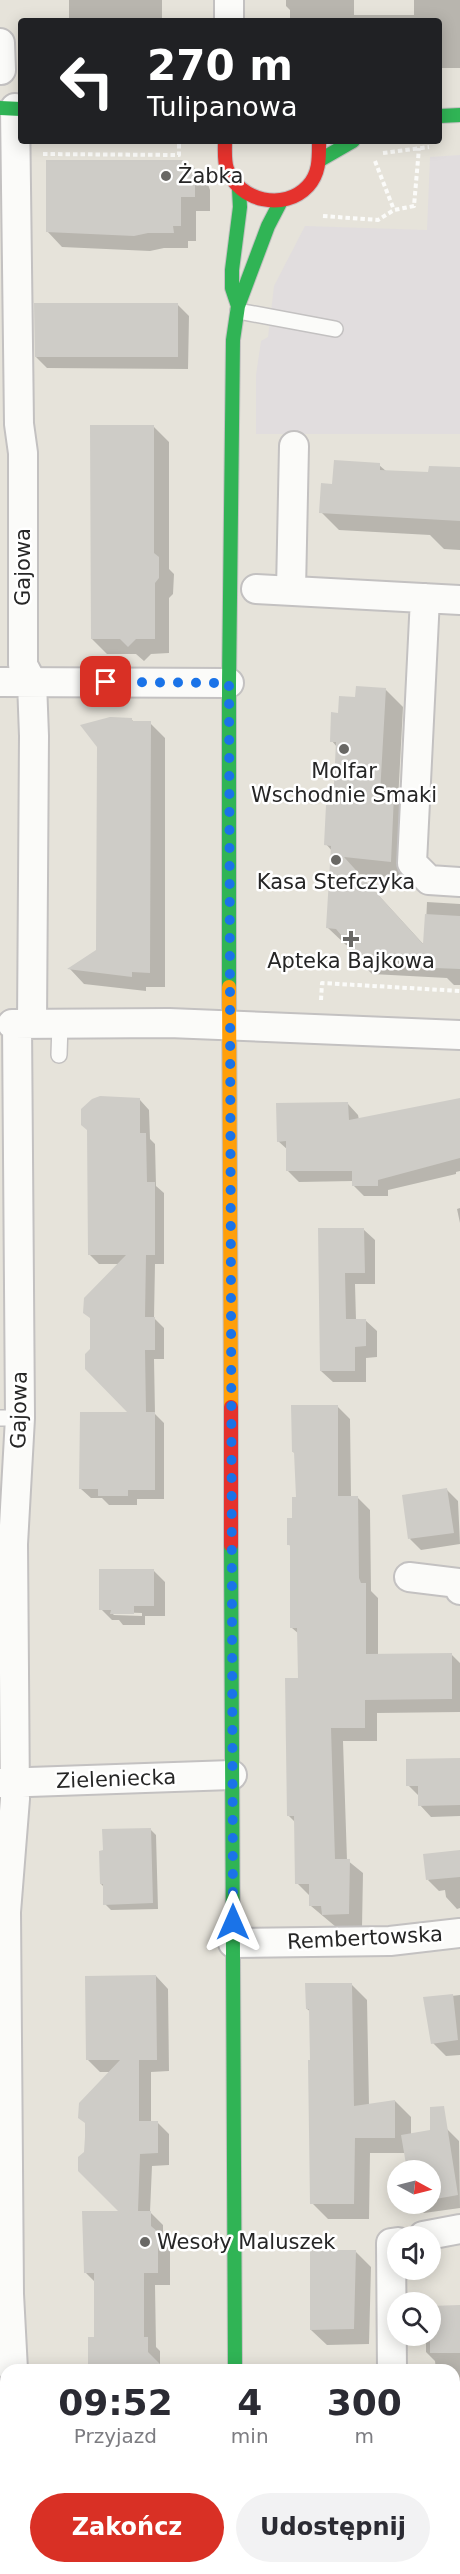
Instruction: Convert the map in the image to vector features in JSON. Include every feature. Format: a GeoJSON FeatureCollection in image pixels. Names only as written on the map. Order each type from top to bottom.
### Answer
{"type":"FeatureCollection","features":[{"type":"Feature","properties":{"kind":"street"},"geometry":{"type":"LineString","coordinates":[[229,0],[229,18]]}},
{"type":"Feature","properties":{"kind":"street","name":"Gajowa"},"geometry":{"type":"LineString","coordinates":[[12,109],[19,424],[12,453],[23,665],[32,682],[9,1129],[13,1544],[7,1783],[13,1845],[6,1912],[4,2083],[13,2364]]}},
{"type":"Feature","properties":{"kind":"street"},"geometry":{"type":"LineString","coordinates":[[442,116],[460,115]]}},
{"type":"Feature","properties":{"kind":"street"},"geometry":{"type":"LineString","coordinates":[[224,144],[223,152],[227,172],[239,189],[258,200],[281,201],[295,196],[307,187],[316,175],[320,160],[318,144]]}},
{"type":"Feature","properties":{"kind":"street"},"geometry":{"type":"LineString","coordinates":[[320,160],[347,144]]}},
{"type":"Feature","properties":{"kind":"street"},"geometry":{"type":"LineString","coordinates":[[238,309],[232,288],[232,270],[240,207],[239,189]]}},
{"type":"Feature","properties":{"kind":"street"},"geometry":{"type":"LineString","coordinates":[[235,2364],[229,683],[243,588],[233,340],[238,309],[281,201]]}},
{"type":"Feature","properties":{"kind":"street"},"geometry":{"type":"LineString","coordinates":[[291,590],[294,446]]}},
{"type":"Feature","properties":{"kind":"street"},"geometry":{"type":"LineString","coordinates":[[243,588],[460,600]]}},
{"type":"Feature","properties":{"kind":"street"},"geometry":{"type":"LineString","coordinates":[[425,597],[412,863],[429,880],[460,882]]}},
{"type":"Feature","properties":{"kind":"street"},"geometry":{"type":"LineString","coordinates":[[0,682],[229,683]]}},
{"type":"Feature","properties":{"kind":"street"},"geometry":{"type":"LineString","coordinates":[[16,1024],[169,1023],[460,1035]]}},
{"type":"Feature","properties":{"kind":"street"},"geometry":{"type":"LineString","coordinates":[[409,1576],[458,1583],[460,1590]]}},
{"type":"Feature","properties":{"kind":"street","name":"Zieleniecka"},"geometry":{"type":"LineString","coordinates":[[7,1783],[232,1775]]}},
{"type":"Feature","properties":{"kind":"street","name":"Rembertowska"},"geometry":{"type":"LineString","coordinates":[[233,1943],[390,1941],[460,1933]]}},
{"type":"Feature","properties":{"kind":"street"},"geometry":{"type":"LineString","coordinates":[[441,2233],[460,2229]]}},
{"type":"Feature","properties":{"kind":"street"},"geometry":{"type":"LineString","coordinates":[[391,2280],[392,2364]]}},
{"type":"Feature","properties":{"kind":"lane"},"geometry":{"type":"LineString","coordinates":[[238,309],[335,329]]}},
{"type":"Feature","properties":{"kind":"lane"},"geometry":{"type":"LineString","coordinates":[[59,1055],[60,1024]]}},
{"type":"Feature","properties":{"kind":"path"},"geometry":{"type":"LineString","coordinates":[[40,154],[179,155],[179,144]]}},
{"type":"Feature","properties":{"kind":"path"},"geometry":{"type":"LineString","coordinates":[[394,210],[372,156],[440,146]]}},
{"type":"Feature","properties":{"kind":"path"},"geometry":{"type":"LineString","coordinates":[[320,215],[378,220],[394,210],[414,206],[419,148]]}},
{"type":"Feature","properties":{"kind":"path"},"geometry":{"type":"LineString","coordinates":[[311,1002],[320,1003],[322,983],[460,991]]}},
{"type":"Feature","properties":{"kind":"shaded area"},"geometry":{"type":"Polygon","coordinates":[[[460,155],[460,434],[256,434],[256,375],[261,341],[268,337],[274,286],[305,226],[427,230],[430,157],[460,155]]]}},
{"type":"Feature","properties":{"kind":"building"},"geometry":{"type":"Polygon","coordinates":[[[46,160],[182,160],[195,168],[195,197],[181,197],[181,226],[173,226],[174,233],[148,233],[134,236],[46,232],[46,160]]]}},
{"type":"Feature","properties":{"kind":"building"},"geometry":{"type":"Polygon","coordinates":[[[34,303],[178,303],[178,357],[35,357],[34,303]]]}},
{"type":"Feature","properties":{"kind":"building"},"geometry":{"type":"Polygon","coordinates":[[[90,425],[154,425],[154,553],[159,557],[159,578],[155,583],[155,639],[136,639],[128,647],[120,639],[91,639],[90,425]]]}},
{"type":"Feature","properties":{"kind":"building"},"geometry":{"type":"Polygon","coordinates":[[[334,460],[380,463],[380,470],[428,472],[429,466],[460,467],[460,521],[319,513],[321,483],[332,484],[334,460]]]}},
{"type":"Feature","properties":{"kind":"building"},"geometry":{"type":"Polygon","coordinates":[[[356,686],[386,688],[380,794],[394,795],[391,862],[344,857],[423,944],[425,914],[460,916],[460,969],[435,968],[435,961],[352,957],[352,948],[336,929],[326,928],[331,846],[324,845],[326,805],[333,805],[336,742],[330,742],[331,712],[338,713],[339,696],[355,697],[356,686]]]}},
{"type":"Feature","properties":{"kind":"building"},"geometry":{"type":"Polygon","coordinates":[[[110,717],[132,718],[132,721],[151,721],[150,973],[132,972],[132,977],[67,969],[96,950],[97,747],[80,725],[110,717]]]}},
{"type":"Feature","properties":{"kind":"building"},"geometry":{"type":"Polygon","coordinates":[[[100,1096],[140,1098],[140,1133],[146,1133],[147,1182],[155,1182],[155,1255],[146,1255],[145,1317],[155,1317],[155,1350],[145,1350],[146,1412],[155,1412],[155,1490],[128,1490],[128,1496],[98,1496],[98,1489],[79,1489],[80,1412],[127,1412],[85,1369],[85,1354],[90,1349],[90,1318],[83,1313],[84,1298],[126,1255],[88,1255],[87,1130],[81,1125],[81,1109],[92,1099],[100,1096]]]}},
{"type":"Feature","properties":{"kind":"building"},"geometry":{"type":"Polygon","coordinates":[[[460,1098],[460,1158],[378,1180],[378,1186],[352,1186],[352,1171],[286,1171],[286,1141],[277,1142],[276,1103],[348,1102],[349,1120],[460,1098]]]}},
{"type":"Feature","properties":{"kind":"building"},"geometry":{"type":"Polygon","coordinates":[[[318,1228],[364,1228],[365,1273],[345,1273],[346,1319],[366,1319],[366,1346],[355,1347],[355,1371],[320,1371],[318,1228]]]}},
{"type":"Feature","properties":{"kind":"building"},"geometry":{"type":"Polygon","coordinates":[[[291,1405],[338,1405],[338,1496],[358,1496],[359,1578],[361,1583],[366,1583],[366,1654],[452,1653],[452,1699],[365,1700],[365,1728],[331,1728],[335,1859],[350,1859],[349,1914],[322,1915],[321,1906],[309,1906],[309,1884],[295,1884],[294,1816],[287,1816],[285,1678],[298,1678],[297,1628],[290,1628],[290,1545],[287,1545],[287,1518],[292,1518],[292,1497],[296,1497],[291,1405]]]}},
{"type":"Feature","properties":{"kind":"building"},"geometry":{"type":"Polygon","coordinates":[[[447,1488],[454,1533],[408,1539],[402,1495],[447,1488]]]}},
{"type":"Feature","properties":{"kind":"building"},"geometry":{"type":"Polygon","coordinates":[[[99,1569],[154,1569],[154,1606],[134,1606],[134,1614],[110,1614],[111,1610],[99,1610],[99,1569]]]}},
{"type":"Feature","properties":{"kind":"building"},"geometry":{"type":"Polygon","coordinates":[[[460,1758],[460,1805],[418,1806],[418,1786],[406,1786],[406,1759],[460,1758]]]}},
{"type":"Feature","properties":{"kind":"building"},"geometry":{"type":"Polygon","coordinates":[[[151,1828],[153,1903],[103,1905],[99,1851],[103,1850],[102,1829],[151,1828]]]}},
{"type":"Feature","properties":{"kind":"building"},"geometry":{"type":"Polygon","coordinates":[[[460,1850],[460,1877],[426,1880],[423,1854],[460,1850]]]}},
{"type":"Feature","properties":{"kind":"building"},"geometry":{"type":"Polygon","coordinates":[[[156,1975],[157,2060],[139,2060],[139,2121],[158,2121],[158,2153],[140,2154],[138,2211],[151,2211],[151,2226],[158,2232],[158,2273],[144,2273],[144,2337],[148,2337],[148,2352],[160,2364],[88,2364],[88,2337],[94,2337],[94,2273],[84,2273],[82,2211],[118,2211],[78,2171],[78,2157],[84,2152],[85,2137],[85,2123],[78,2118],[79,2103],[120,2060],[86,2060],[85,1976],[156,1975]]]}},
{"type":"Feature","properties":{"kind":"building"},"geometry":{"type":"Polygon","coordinates":[[[305,1983],[352,1983],[354,2106],[395,2100],[395,2138],[355,2138],[354,2204],[310,2204],[309,2009],[306,2009],[305,1983]]]}},
{"type":"Feature","properties":{"kind":"building"},"geometry":{"type":"Polygon","coordinates":[[[453,1994],[458,2040],[431,2044],[423,1997],[453,1994]]]}},
{"type":"Feature","properties":{"kind":"building"},"geometry":{"type":"Polygon","coordinates":[[[444,2106],[458,2195],[441,2198],[441,2160],[405,2160],[401,2135],[430,2130],[430,2107],[444,2106]]]}},
{"type":"Feature","properties":{"kind":"building"},"geometry":{"type":"Polygon","coordinates":[[[310,2250],[356,2250],[354,2329],[310,2330],[310,2250]]]}},
{"type":"Feature","properties":{"kind":"building"},"geometry":{"type":"Polygon","coordinates":[[[460,2305],[460,2353],[430,2353],[430,2346],[441,2346],[441,2306],[460,2305]]]}},
{"type":"Feature","properties":{"kind":"traffic: fast"},"geometry":{"type":"LineString","coordinates":[[0,108],[18,109]]}},
{"type":"Feature","properties":{"kind":"traffic: fast"},"geometry":{"type":"LineString","coordinates":[[442,116],[460,115]]}},
{"type":"Feature","properties":{"kind":"traffic: fast"},"geometry":{"type":"LineString","coordinates":[[320,160],[348,144]]}},
{"type":"Feature","properties":{"kind":"traffic: fast"},"geometry":{"type":"LineString","coordinates":[[229,987],[229,683],[233,340],[238,306],[232,288],[232,270],[240,207],[239,189]]}},
{"type":"Feature","properties":{"kind":"traffic: fast"},"geometry":{"type":"LineString","coordinates":[[238,306],[268,226],[281,201]]}},
{"type":"Feature","properties":{"kind":"traffic: fast"},"geometry":{"type":"LineString","coordinates":[[231,1545],[235,2364]]}},
{"type":"Feature","properties":{"kind":"traffic: slow"},"geometry":{"type":"LineString","coordinates":[[229,987],[231,1407]]}},
{"type":"Feature","properties":{"kind":"traffic: jam"},"geometry":{"type":"LineString","coordinates":[[225,144],[227,169],[241,189],[263,199],[275,200],[287,199],[298,194],[312,181],[318,165],[319,144]]}},
{"type":"Feature","properties":{"kind":"traffic: jam"},"geometry":{"type":"LineString","coordinates":[[231,1407],[231,1545]]}},
{"type":"Feature","properties":{"kind":"place","name":"Żabka"},"geometry":{"type":"Point","coordinates":[166,176]}},
{"type":"Feature","properties":{"kind":"place","name":"Molfar Wschodnie Smaki"},"geometry":{"type":"Point","coordinates":[344,749]}},
{"type":"Feature","properties":{"kind":"place","name":"Kasa Stefczyka"},"geometry":{"type":"Point","coordinates":[336,860]}},
{"type":"Feature","properties":{"kind":"place","name":"Apteka Bajkowa"},"geometry":{"type":"Point","coordinates":[351,939]}},
{"type":"Feature","properties":{"kind":"place","name":"Wesoły Maluszek"},"geometry":{"type":"Point","coordinates":[145,2242]}},
{"type":"Feature","properties":{"kind":"route"},"geometry":{"type":"LineString","coordinates":[[106,682],[229,683],[233,1922]]}}]}
